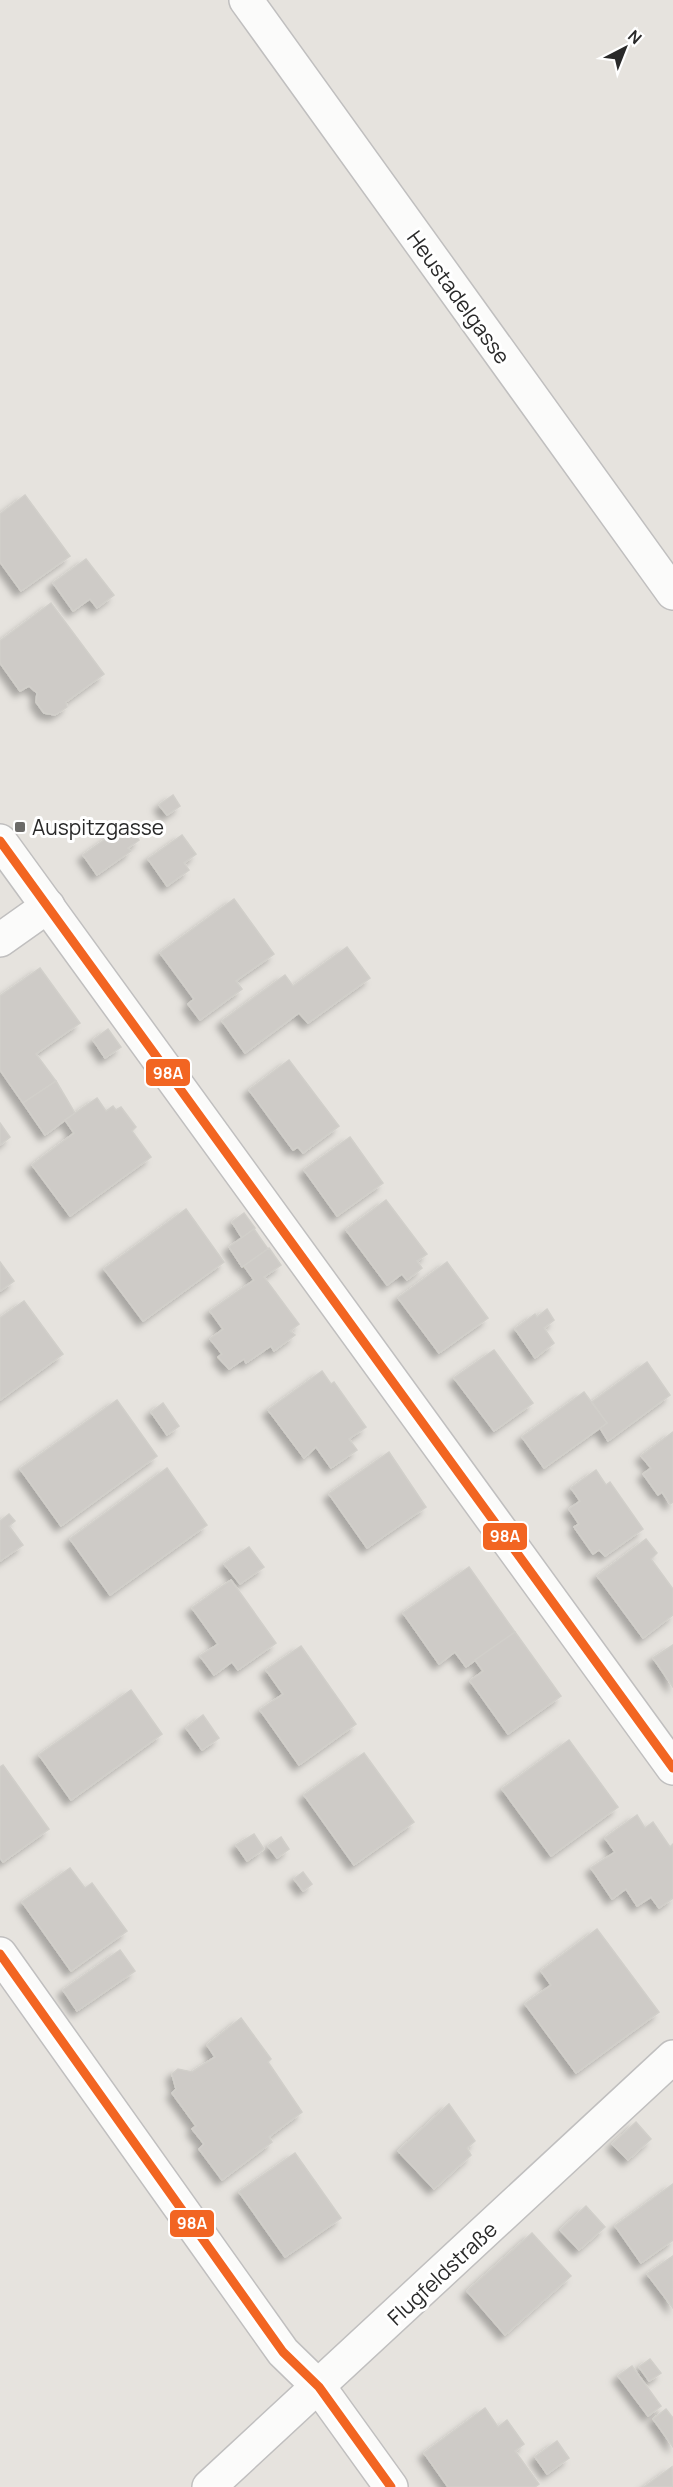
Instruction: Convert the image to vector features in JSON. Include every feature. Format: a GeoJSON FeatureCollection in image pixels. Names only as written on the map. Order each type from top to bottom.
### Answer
{"type":"FeatureCollection","features":[{"type":"Feature","properties":{"kind":"street","name":"Heustadelgasse"},"geometry":{"type":"LineString","coordinates":[[246,0],[673,593]]}},
{"type":"Feature","properties":{"kind":"street"},"geometry":{"type":"LineString","coordinates":[[0,841],[673,1768]]}},
{"type":"Feature","properties":{"kind":"street"},"geometry":{"type":"LineString","coordinates":[[0,940],[48,906]]}},
{"type":"Feature","properties":{"kind":"street"},"geometry":{"type":"LineString","coordinates":[[0,1954],[283,2352],[319,2386],[391,2487]]}},
{"type":"Feature","properties":{"kind":"street","name":"Flugfeldstraße"},"geometry":{"type":"LineString","coordinates":[[209,2487],[673,2057]]}},
{"type":"Feature","properties":{"kind":"building"},"geometry":{"type":"Polygon","coordinates":[[[25,495],[70,556],[21,591],[0,562],[0,514],[25,495]]]}},
{"type":"Feature","properties":{"kind":"building"},"geometry":{"type":"Polygon","coordinates":[[[86,559],[114,595],[97,608],[90,599],[73,611],[53,583],[86,559]]]}},
{"type":"Feature","properties":{"kind":"building"},"geometry":{"type":"Polygon","coordinates":[[[51,603],[104,674],[66,702],[67,707],[55,715],[44,713],[36,702],[37,693],[29,686],[20,691],[0,663],[0,641],[51,603]]]}},
{"type":"Feature","properties":{"kind":"building"},"geometry":{"type":"Polygon","coordinates":[[[173,795],[180,806],[167,815],[159,805],[173,795]]]}},
{"type":"Feature","properties":{"kind":"building"},"geometry":{"type":"Polygon","coordinates":[[[129,826],[139,840],[128,848],[131,851],[97,875],[83,855],[117,831],[119,834],[129,826]]]}},
{"type":"Feature","properties":{"kind":"building"},"geometry":{"type":"Polygon","coordinates":[[[182,835],[196,854],[184,863],[189,870],[167,886],[148,859],[182,835]]]}},
{"type":"Feature","properties":{"kind":"building"},"geometry":{"type":"Polygon","coordinates":[[[234,899],[274,954],[236,981],[242,989],[200,1020],[188,1004],[194,999],[160,953],[234,899]]]}},
{"type":"Feature","properties":{"kind":"building"},"geometry":{"type":"Polygon","coordinates":[[[347,947],[370,978],[308,1023],[299,1013],[245,1053],[222,1021],[285,975],[293,986],[347,947]]]}},
{"type":"Feature","properties":{"kind":"building"},"geometry":{"type":"Polygon","coordinates":[[[40,968],[80,1023],[36,1054],[56,1081],[23,1103],[0,1070],[0,996],[40,968]]]}},
{"type":"Feature","properties":{"kind":"building"},"geometry":{"type":"Polygon","coordinates":[[[108,1029],[121,1047],[105,1058],[93,1040],[108,1029]]]}},
{"type":"Feature","properties":{"kind":"building"},"geometry":{"type":"Polygon","coordinates":[[[289,1060],[339,1126],[303,1153],[298,1147],[293,1150],[249,1090],[289,1060]]]}},
{"type":"Feature","properties":{"kind":"building"},"geometry":{"type":"Polygon","coordinates":[[[56,1081],[75,1113],[45,1135],[23,1103],[56,1081]]]}},
{"type":"Feature","properties":{"kind":"building"},"geometry":{"type":"Polygon","coordinates":[[[97,1098],[106,1111],[113,1106],[116,1110],[121,1107],[136,1127],[132,1131],[151,1157],[70,1216],[32,1165],[74,1133],[65,1120],[97,1098]]]}},
{"type":"Feature","properties":{"kind":"building"},"geometry":{"type":"Polygon","coordinates":[[[0,1123],[10,1137],[0,1145],[0,1123]]]}},
{"type":"Feature","properties":{"kind":"building"},"geometry":{"type":"Polygon","coordinates":[[[350,1137],[383,1183],[337,1216],[304,1170],[350,1137]]]}},
{"type":"Feature","properties":{"kind":"building"},"geometry":{"type":"Polygon","coordinates":[[[386,1200],[427,1254],[417,1261],[422,1268],[407,1280],[402,1274],[387,1285],[346,1230],[386,1200]]]}},
{"type":"Feature","properties":{"kind":"building"},"geometry":{"type":"Polygon","coordinates":[[[186,1209],[224,1262],[143,1321],[104,1269],[186,1209]]]}},
{"type":"Feature","properties":{"kind":"building"},"geometry":{"type":"Polygon","coordinates":[[[244,1213],[255,1228],[242,1238],[232,1222],[244,1213]]]}},
{"type":"Feature","properties":{"kind":"building"},"geometry":{"type":"Polygon","coordinates":[[[254,1229],[268,1249],[242,1267],[229,1247],[254,1229]]]}},
{"type":"Feature","properties":{"kind":"building"},"geometry":{"type":"Polygon","coordinates":[[[269,1248],[281,1265],[264,1277],[299,1324],[290,1331],[295,1335],[274,1351],[271,1346],[246,1363],[244,1359],[229,1369],[218,1357],[222,1354],[210,1339],[223,1329],[210,1311],[254,1280],[244,1266],[269,1248]]]}},
{"type":"Feature","properties":{"kind":"building"},"geometry":{"type":"Polygon","coordinates":[[[0,1262],[14,1281],[0,1291],[0,1262]]]}},
{"type":"Feature","properties":{"kind":"building"},"geometry":{"type":"Polygon","coordinates":[[[447,1262],[488,1318],[439,1353],[398,1298],[447,1262]]]}},
{"type":"Feature","properties":{"kind":"building"},"geometry":{"type":"Polygon","coordinates":[[[24,1301],[63,1354],[0,1400],[0,1318],[24,1301]]]}},
{"type":"Feature","properties":{"kind":"building"},"geometry":{"type":"Polygon","coordinates":[[[547,1309],[554,1320],[544,1328],[554,1343],[535,1358],[515,1329],[535,1314],[537,1317],[547,1309]]]}},
{"type":"Feature","properties":{"kind":"building"},"geometry":{"type":"Polygon","coordinates":[[[494,1350],[533,1403],[494,1431],[454,1378],[494,1350]]]}},
{"type":"Feature","properties":{"kind":"building"},"geometry":{"type":"Polygon","coordinates":[[[647,1362],[670,1395],[608,1441],[600,1428],[607,1423],[592,1402],[647,1362]]]}},
{"type":"Feature","properties":{"kind":"building"},"geometry":{"type":"Polygon","coordinates":[[[322,1371],[331,1384],[334,1382],[366,1427],[349,1439],[357,1450],[331,1468],[316,1447],[304,1458],[268,1410],[322,1371]]]}},
{"type":"Feature","properties":{"kind":"building"},"geometry":{"type":"Polygon","coordinates":[[[584,1392],[607,1423],[544,1468],[522,1437],[584,1392]]]}},
{"type":"Feature","properties":{"kind":"building"},"geometry":{"type":"Polygon","coordinates":[[[117,1400],[157,1456],[61,1526],[20,1469],[117,1400]]]}},
{"type":"Feature","properties":{"kind":"building"},"geometry":{"type":"Polygon","coordinates":[[[163,1403],[179,1426],[167,1435],[151,1412],[163,1403]]]}},
{"type":"Feature","properties":{"kind":"building"},"geometry":{"type":"Polygon","coordinates":[[[673,1432],[673,1502],[670,1504],[662,1492],[658,1495],[643,1474],[651,1468],[641,1456],[673,1432]]]}},
{"type":"Feature","properties":{"kind":"building"},"geometry":{"type":"Polygon","coordinates":[[[389,1452],[426,1507],[367,1548],[329,1494],[389,1452]]]}},
{"type":"Feature","properties":{"kind":"building"},"geometry":{"type":"Polygon","coordinates":[[[167,1468],[207,1525],[110,1595],[70,1539],[167,1468]]]}},
{"type":"Feature","properties":{"kind":"building"},"geometry":{"type":"Polygon","coordinates":[[[596,1470],[606,1485],[610,1482],[643,1529],[605,1556],[599,1550],[593,1554],[574,1527],[579,1524],[569,1509],[580,1501],[571,1488],[596,1470]]]}},
{"type":"Feature","properties":{"kind":"building"},"geometry":{"type":"Polygon","coordinates":[[[9,1514],[15,1521],[9,1526],[23,1545],[0,1561],[0,1521],[9,1514]]]}},
{"type":"Feature","properties":{"kind":"building"},"geometry":{"type":"Polygon","coordinates":[[[646,1539],[657,1553],[651,1559],[673,1589],[673,1615],[643,1638],[597,1576],[646,1539]]]}},
{"type":"Feature","properties":{"kind":"building"},"geometry":{"type":"Polygon","coordinates":[[[249,1547],[264,1567],[240,1584],[224,1564],[249,1547]]]}},
{"type":"Feature","properties":{"kind":"building"},"geometry":{"type":"Polygon","coordinates":[[[469,1567],[515,1632],[466,1667],[455,1652],[439,1664],[403,1613],[469,1567]]]}},
{"type":"Feature","properties":{"kind":"building"},"geometry":{"type":"Polygon","coordinates":[[[231,1580],[276,1643],[238,1670],[232,1662],[214,1675],[200,1656],[218,1644],[192,1608],[231,1580]]]}},
{"type":"Feature","properties":{"kind":"building"},"geometry":{"type":"Polygon","coordinates":[[[515,1632],[561,1696],[508,1734],[470,1681],[483,1671],[475,1660],[515,1632]]]}},
{"type":"Feature","properties":{"kind":"building"},"geometry":{"type":"Polygon","coordinates":[[[673,1645],[673,1687],[653,1658],[673,1645]]]}},
{"type":"Feature","properties":{"kind":"building"},"geometry":{"type":"Polygon","coordinates":[[[301,1646],[356,1724],[299,1765],[260,1710],[283,1694],[266,1670],[301,1646]]]}},
{"type":"Feature","properties":{"kind":"building"},"geometry":{"type":"Polygon","coordinates":[[[131,1690],[162,1734],[71,1800],[39,1755],[131,1690]]]}},
{"type":"Feature","properties":{"kind":"building"},"geometry":{"type":"Polygon","coordinates":[[[203,1715],[219,1738],[202,1750],[186,1728],[203,1715]]]}},
{"type":"Feature","properties":{"kind":"building"},"geometry":{"type":"Polygon","coordinates":[[[569,1740],[618,1807],[551,1856],[502,1789],[569,1740]]]}},
{"type":"Feature","properties":{"kind":"building"},"geometry":{"type":"Polygon","coordinates":[[[364,1753],[414,1822],[354,1865],[304,1795],[364,1753]]]}},
{"type":"Feature","properties":{"kind":"building"},"geometry":{"type":"Polygon","coordinates":[[[3,1765],[49,1829],[3,1862],[0,1858],[0,1767],[3,1765]]]}},
{"type":"Feature","properties":{"kind":"building"},"geometry":{"type":"Polygon","coordinates":[[[637,1815],[645,1828],[653,1822],[670,1847],[673,1844],[673,1898],[659,1908],[651,1897],[637,1906],[626,1889],[612,1899],[591,1868],[615,1852],[605,1838],[637,1815]]]}},
{"type":"Feature","properties":{"kind":"building"},"geometry":{"type":"Polygon","coordinates":[[[254,1834],[264,1849],[247,1861],[236,1845],[254,1834]]]}},
{"type":"Feature","properties":{"kind":"building"},"geometry":{"type":"Polygon","coordinates":[[[281,1837],[289,1849],[277,1858],[268,1846],[281,1837]]]}},
{"type":"Feature","properties":{"kind":"building"},"geometry":{"type":"Polygon","coordinates":[[[70,1868],[85,1888],[92,1883],[127,1931],[71,1971],[22,1902],[70,1868]]]}},
{"type":"Feature","properties":{"kind":"building"},"geometry":{"type":"Polygon","coordinates":[[[303,1872],[312,1884],[303,1891],[294,1879],[303,1872]]]}},
{"type":"Feature","properties":{"kind":"building"},"geometry":{"type":"Polygon","coordinates":[[[597,1929],[659,2012],[576,2073],[525,2004],[551,1985],[541,1971],[597,1929]]]}},
{"type":"Feature","properties":{"kind":"building"},"geometry":{"type":"Polygon","coordinates":[[[120,1950],[135,1971],[77,2011],[63,1990],[120,1950]]]}},
{"type":"Feature","properties":{"kind":"building"},"geometry":{"type":"Polygon","coordinates":[[[241,2018],[271,2059],[268,2062],[302,2112],[269,2137],[272,2142],[222,2180],[199,2149],[204,2144],[192,2129],[196,2126],[172,2093],[176,2089],[172,2074],[178,2069],[192,2072],[215,2057],[207,2045],[241,2018]]]}},
{"type":"Feature","properties":{"kind":"building"},"geometry":{"type":"Polygon","coordinates":[[[449,2104],[475,2141],[467,2148],[471,2155],[434,2189],[398,2151],[449,2104]]]}},
{"type":"Feature","properties":{"kind":"building"},"geometry":{"type":"Polygon","coordinates":[[[636,2122],[651,2139],[628,2160],[612,2144],[636,2122]]]}},
{"type":"Feature","properties":{"kind":"building"},"geometry":{"type":"Polygon","coordinates":[[[295,2153],[341,2218],[285,2257],[239,2192],[295,2153]]]}},
{"type":"Feature","properties":{"kind":"building"},"geometry":{"type":"Polygon","coordinates":[[[673,2184],[673,2240],[641,2263],[615,2226],[673,2184]]]}},
{"type":"Feature","properties":{"kind":"building"},"geometry":{"type":"Polygon","coordinates":[[[586,2206],[605,2227],[579,2250],[560,2230],[586,2206]]]}},
{"type":"Feature","properties":{"kind":"building"},"geometry":{"type":"Polygon","coordinates":[[[532,2233],[571,2276],[505,2335],[467,2291],[532,2233]]]}},
{"type":"Feature","properties":{"kind":"building"},"geometry":{"type":"Polygon","coordinates":[[[673,2256],[673,2308],[647,2274],[673,2256]]]}},
{"type":"Feature","properties":{"kind":"building"},"geometry":{"type":"Polygon","coordinates":[[[650,2359],[661,2373],[649,2381],[639,2367],[650,2359]]]}},
{"type":"Feature","properties":{"kind":"building"},"geometry":{"type":"Polygon","coordinates":[[[632,2366],[661,2406],[648,2416],[618,2376],[632,2366]]]}},
{"type":"Feature","properties":{"kind":"building"},"geometry":{"type":"Polygon","coordinates":[[[485,2408],[498,2427],[507,2420],[524,2444],[515,2451],[539,2484],[535,2487],[448,2487],[424,2453],[485,2408]]]}},
{"type":"Feature","properties":{"kind":"building"},"geometry":{"type":"Polygon","coordinates":[[[666,2409],[673,2418],[673,2447],[653,2419],[666,2409]]]}},
{"type":"Feature","properties":{"kind":"building"},"geometry":{"type":"Polygon","coordinates":[[[557,2441],[569,2458],[547,2474],[535,2457],[557,2441]]]}},
{"type":"Feature","properties":{"kind":"building"},"geometry":{"type":"Polygon","coordinates":[[[672,2467],[673,2487],[644,2487],[672,2467]]]}},
{"type":"Feature","properties":{"kind":"transit line","name":"98A"},"geometry":{"type":"LineString","coordinates":[[0,841],[673,1768]]}},
{"type":"Feature","properties":{"kind":"transit line","name":"98A"},"geometry":{"type":"LineString","coordinates":[[0,1954],[283,2352],[319,2387],[391,2487]]}},
{"type":"Feature","properties":{"kind":"place","name":"Auspitzgasse"},"geometry":{"type":"Point","coordinates":[20,827]}}]}
